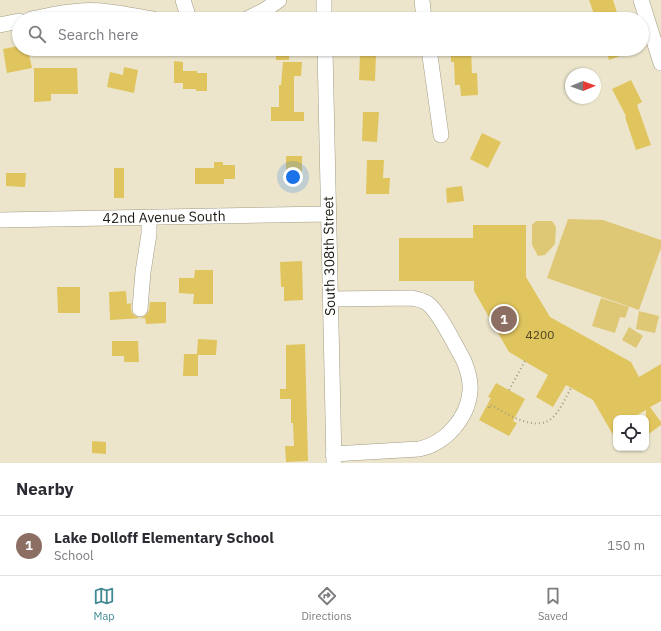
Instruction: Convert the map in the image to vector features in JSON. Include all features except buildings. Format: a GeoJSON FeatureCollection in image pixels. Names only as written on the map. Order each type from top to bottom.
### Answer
{"type":"FeatureCollection","features":[{"type":"Feature","properties":{"kind":"street"},"geometry":{"type":"LineString","coordinates":[[183,0],[187,12]]}},
{"type":"Feature","properties":{"kind":"street"},"geometry":{"type":"LineString","coordinates":[[261,12],[279,0]]}},
{"type":"Feature","properties":{"kind":"street"},"geometry":{"type":"LineString","coordinates":[[324,0],[324,12]]}},
{"type":"Feature","properties":{"kind":"street"},"geometry":{"type":"LineString","coordinates":[[422,0],[423,12]]}},
{"type":"Feature","properties":{"kind":"street"},"geometry":{"type":"LineString","coordinates":[[641,0],[645,12]]}},
{"type":"Feature","properties":{"kind":"street"},"geometry":{"type":"LineString","coordinates":[[68,12],[110,12]]}},
{"type":"Feature","properties":{"kind":"street"},"geometry":{"type":"LineString","coordinates":[[0,25],[12,22]]}},
{"type":"Feature","properties":{"kind":"street"},"geometry":{"type":"LineString","coordinates":[[649,25],[661,63]]}},
{"type":"Feature","properties":{"kind":"street","name":"South 308th Street"},"geometry":{"type":"LineString","coordinates":[[325,56],[334,458]]}},
{"type":"Feature","properties":{"kind":"street"},"geometry":{"type":"LineString","coordinates":[[430,56],[441,136]]}},
{"type":"Feature","properties":{"kind":"street","name":"42nd Avenue South"},"geometry":{"type":"LineString","coordinates":[[0,220],[328,214]]}},
{"type":"Feature","properties":{"kind":"street"},"geometry":{"type":"LineString","coordinates":[[140,308],[143,272],[149,234],[149,217]]}},
{"type":"Feature","properties":{"kind":"street"},"geometry":{"type":"LineString","coordinates":[[330,299],[412,298],[427,303],[438,316],[464,361],[470,384],[468,403],[461,418],[449,433],[431,446],[420,449],[334,458]]}},
{"type":"Feature","properties":{"kind":"path"},"geometry":{"type":"LineString","coordinates":[[508,390],[524,361]]}},
{"type":"Feature","properties":{"kind":"path"},"geometry":{"type":"LineString","coordinates":[[489,408],[490,405],[526,423],[535,424],[550,419],[556,414],[571,388]]}},
{"type":"Feature","properties":{"kind":"shaded area"},"geometry":{"type":"Polygon","coordinates":[[[568,219],[603,220],[661,240],[661,248],[639,310],[547,278],[568,219]]]}},
{"type":"Feature","properties":{"kind":"shaded area"},"geometry":{"type":"Polygon","coordinates":[[[536,221],[552,221],[556,227],[555,244],[545,255],[538,256],[532,245],[532,225],[536,221]]]}},
{"type":"Feature","properties":{"kind":"shaded area"},"geometry":{"type":"Polygon","coordinates":[[[601,298],[629,307],[625,318],[620,317],[615,333],[592,326],[601,298]]]}},
{"type":"Feature","properties":{"kind":"shaded area"},"geometry":{"type":"Polygon","coordinates":[[[639,311],[659,316],[655,333],[636,329],[639,311]]]}},
{"type":"Feature","properties":{"kind":"shaded area"},"geometry":{"type":"Polygon","coordinates":[[[629,327],[643,336],[636,348],[622,340],[629,327]]]}},
{"type":"Feature","properties":{"kind":"place","name":"Lake Dolloff Elementary School"},"geometry":{"type":"Point","coordinates":[504,319]}}]}
